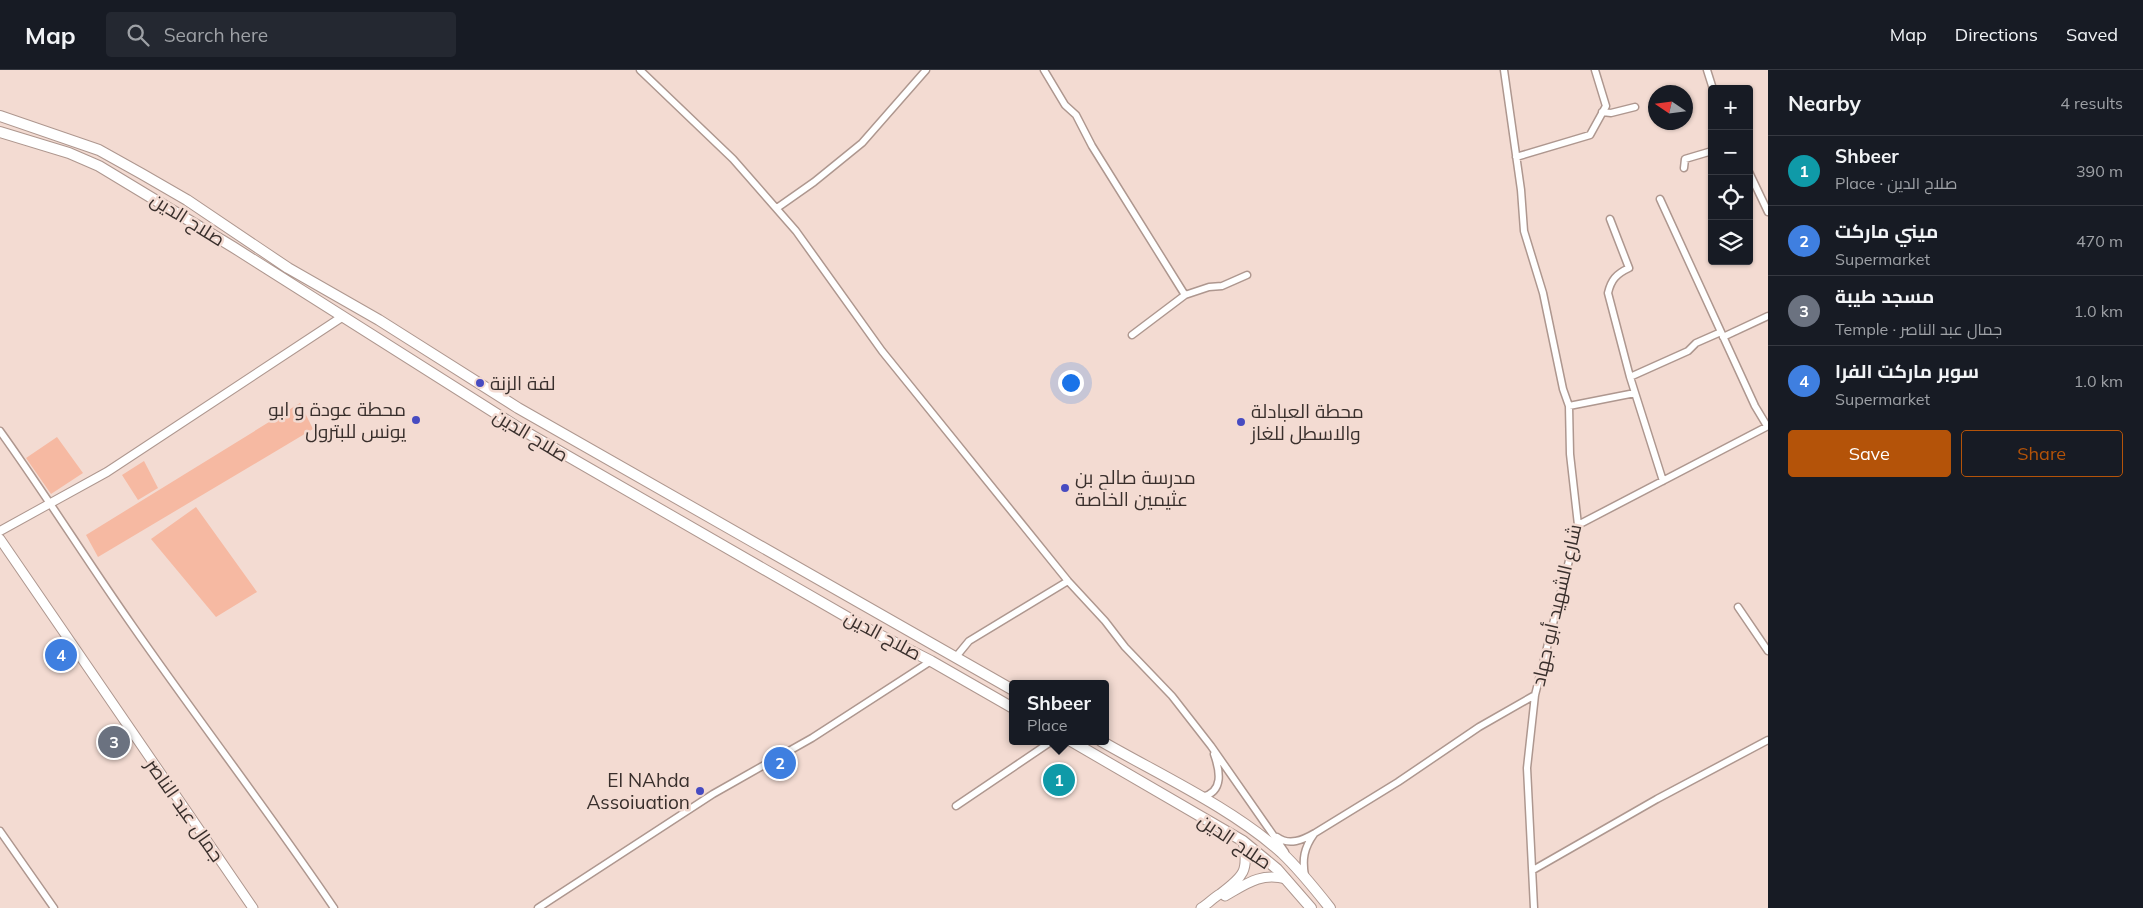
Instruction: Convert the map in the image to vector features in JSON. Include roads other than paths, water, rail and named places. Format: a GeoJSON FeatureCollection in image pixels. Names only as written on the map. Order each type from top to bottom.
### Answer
{"type":"FeatureCollection","features":[{"type":"Feature","properties":{"kind":"highway","name":"صلاح الدين"},"geometry":{"type":"LineString","coordinates":[[0,116],[50,132],[106,155],[187,200],[288,268],[379,320],[474,382],[1009,688]]}},
{"type":"Feature","properties":{"kind":"highway","name":"صلاح الدين"},"geometry":{"type":"LineString","coordinates":[[0,132],[69,153],[97,165],[233,247],[544,443],[866,628],[931,661],[1009,706]]}},
{"type":"Feature","properties":{"kind":"highway"},"geometry":{"type":"LineString","coordinates":[[97,165],[108,162],[106,155]]}},
{"type":"Feature","properties":{"kind":"highway"},"geometry":{"type":"LineString","coordinates":[[544,443],[541,439],[542,436],[554,428]]}},
{"type":"Feature","properties":{"kind":"highway"},"geometry":{"type":"LineString","coordinates":[[749,560],[759,560],[759,546]]}},
{"type":"Feature","properties":{"kind":"highway","name":"صلاح الدين"},"geometry":{"type":"LineString","coordinates":[[1078,745],[1243,841],[1288,880],[1311,908]]}},
{"type":"Feature","properties":{"kind":"highway","name":"صلاح الدين"},"geometry":{"type":"LineString","coordinates":[[1108,745],[1200,797],[1252,830],[1290,861],[1330,908]]}},
{"type":"Feature","properties":{"kind":"main road","name":"جمال عبد الناصر"},"geometry":{"type":"LineString","coordinates":[[0,539],[253,908]]}},
{"type":"Feature","properties":{"kind":"main road"},"geometry":{"type":"LineString","coordinates":[[1201,908],[1213,901],[1245,871],[1247,858],[1243,841]]}},
{"type":"Feature","properties":{"kind":"main road"},"geometry":{"type":"LineString","coordinates":[[1213,901],[1263,877],[1276,876],[1288,880]]}},
{"type":"Feature","properties":{"kind":"street"},"geometry":{"type":"LineString","coordinates":[[640,70],[733,159],[796,231],[882,350],[1068,581],[1105,621],[1125,647],[1172,696],[1211,746],[1275,836],[1290,861]]}},
{"type":"Feature","properties":{"kind":"street"},"geometry":{"type":"LineString","coordinates":[[776,208],[814,182],[862,143],[926,70]]}},
{"type":"Feature","properties":{"kind":"street"},"geometry":{"type":"LineString","coordinates":[[1044,70],[1064,104],[1076,115],[1092,146],[1185,295]]}},
{"type":"Feature","properties":{"kind":"street","name":"شارع الشهيد أبو جهاد"},"geometry":{"type":"LineString","coordinates":[[1504,70],[1524,231],[1543,293],[1563,390],[1569,406],[1570,454],[1578,525],[1535,695],[1527,768],[1534,908]]}},
{"type":"Feature","properties":{"kind":"street"},"geometry":{"type":"LineString","coordinates":[[1516,157],[1590,135],[1606,106],[1595,70]]}},
{"type":"Feature","properties":{"kind":"street"},"geometry":{"type":"LineString","coordinates":[[1706,70],[1712,85]]}},
{"type":"Feature","properties":{"kind":"street"},"geometry":{"type":"LineString","coordinates":[[1602,112],[1611,113],[1635,107]]}},
{"type":"Feature","properties":{"kind":"street"},"geometry":{"type":"LineString","coordinates":[[1684,168],[1684,159],[1708,152]]}},
{"type":"Feature","properties":{"kind":"street"},"geometry":{"type":"LineString","coordinates":[[1750,175],[1768,212]]}},
{"type":"Feature","properties":{"kind":"street"},"geometry":{"type":"LineString","coordinates":[[1578,525],[1768,426],[1755,406],[1660,199]]}},
{"type":"Feature","properties":{"kind":"street"},"geometry":{"type":"LineString","coordinates":[[1610,219],[1629,268],[1619,273],[1610,282],[1608,293],[1630,377],[1663,481]]}},
{"type":"Feature","properties":{"kind":"street"},"geometry":{"type":"LineString","coordinates":[[1132,335],[1185,295],[1209,287],[1222,286],[1247,275]]}},
{"type":"Feature","properties":{"kind":"street"},"geometry":{"type":"LineString","coordinates":[[1630,377],[1688,351],[1696,343],[1768,316]]}},
{"type":"Feature","properties":{"kind":"street"},"geometry":{"type":"LineString","coordinates":[[0,531],[107,472],[342,317]]}},
{"type":"Feature","properties":{"kind":"street"},"geometry":{"type":"LineString","coordinates":[[1569,406],[1635,393]]}},
{"type":"Feature","properties":{"kind":"street"},"geometry":{"type":"LineString","coordinates":[[0,431],[51,503],[102,583],[334,908]]}},
{"type":"Feature","properties":{"kind":"street"},"geometry":{"type":"LineString","coordinates":[[955,658],[969,641],[1068,581]]}},
{"type":"Feature","properties":{"kind":"street"},"geometry":{"type":"LineString","coordinates":[[1738,608],[1768,651]]}},
{"type":"Feature","properties":{"kind":"street"},"geometry":{"type":"LineString","coordinates":[[538,908],[705,800],[812,738],[931,661]]}},
{"type":"Feature","properties":{"kind":"street"},"geometry":{"type":"LineString","coordinates":[[1275,836],[1281,840],[1294,841],[1315,834],[1398,782],[1479,727],[1535,695]]}},
{"type":"Feature","properties":{"kind":"street"},"geometry":{"type":"LineString","coordinates":[[1533,870],[1674,790],[1768,740]]}},
{"type":"Feature","properties":{"kind":"street"},"geometry":{"type":"LineString","coordinates":[[956,806],[1046,745]]}},
{"type":"Feature","properties":{"kind":"street"},"geometry":{"type":"LineString","coordinates":[[1200,797],[1211,794],[1219,781],[1218,768],[1211,746]]}},
{"type":"Feature","properties":{"kind":"street"},"geometry":{"type":"LineString","coordinates":[[0,831],[54,908]]}},
{"type":"Feature","properties":{"kind":"street"},"geometry":{"type":"LineString","coordinates":[[1305,877],[1304,853],[1307,844],[1315,834]]}},
{"type":"Feature","properties":{"kind":"place","name":"لفة الزنة"},"geometry":{"type":"Point","coordinates":[480,383]}},
{"type":"Feature","properties":{"kind":"place","name":"محطة عودة و ابو يونس للبترول"},"geometry":{"type":"Point","coordinates":[416,420]}},
{"type":"Feature","properties":{"kind":"place","name":"محطة العبادلة والاسطل للغاز"},"geometry":{"type":"Point","coordinates":[1241,422]}},
{"type":"Feature","properties":{"kind":"place","name":"مدرسة صالح بن عثيمين الخاصة"},"geometry":{"type":"Point","coordinates":[1065,488]}},
{"type":"Feature","properties":{"kind":"place","name":"سوبر ماركت الفرا"},"geometry":{"type":"Point","coordinates":[61,655]}},
{"type":"Feature","properties":{"kind":"place","name":"مسجد طيبة"},"geometry":{"type":"Point","coordinates":[114,742]}},
{"type":"Feature","properties":{"kind":"place","name":"ميني ماركت"},"geometry":{"type":"Point","coordinates":[780,763]}},
{"type":"Feature","properties":{"kind":"place","name":"Shbeer"},"geometry":{"type":"Point","coordinates":[1059,780]}},
{"type":"Feature","properties":{"kind":"place","name":"El NAhda Assoiuation"},"geometry":{"type":"Point","coordinates":[700,791]}}]}
